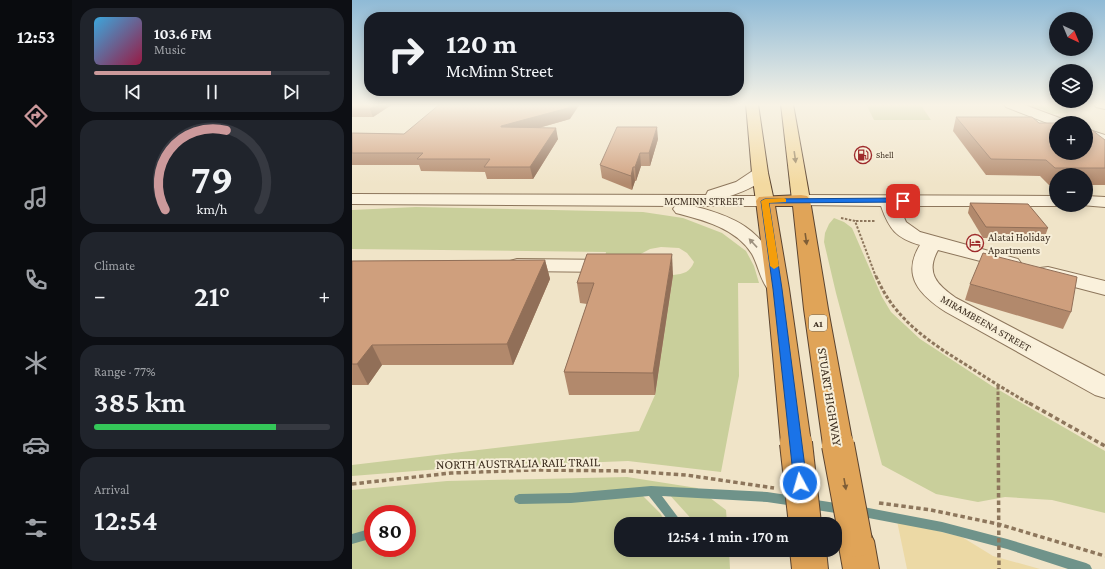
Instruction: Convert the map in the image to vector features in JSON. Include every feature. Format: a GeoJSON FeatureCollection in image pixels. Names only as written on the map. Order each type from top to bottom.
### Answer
{"type":"FeatureCollection","features":[{"type":"Feature","properties":{"kind":"highway","name":"MCMINN STREET"},"geometry":{"type":"LineString","coordinates":[[765,201],[801,200]]}},
{"type":"Feature","properties":{"kind":"highway","name":"STUART HIGHWAY"},"geometry":{"type":"LineString","coordinates":[[801,200],[816,309],[838,445],[858,555]]}},
{"type":"Feature","properties":{"kind":"highway"},"geometry":{"type":"LineString","coordinates":[[765,201],[778,289],[804,517]]}},
{"type":"Feature","properties":{"kind":"highway"},"geometry":{"type":"LineString","coordinates":[[809,557],[810,569]]}},
{"type":"Feature","properties":{"kind":"main road"},"geometry":{"type":"LineString","coordinates":[[755,131],[765,201]]}},
{"type":"Feature","properties":{"kind":"main road"},"geometry":{"type":"LineString","coordinates":[[791,131],[801,200]]}},
{"type":"Feature","properties":{"kind":"street"},"geometry":{"type":"LineString","coordinates":[[1093,136],[1105,140]]}},
{"type":"Feature","properties":{"kind":"street"},"geometry":{"type":"LineString","coordinates":[[680,201],[705,197],[735,189],[749,182],[760,173]]}},
{"type":"Feature","properties":{"kind":"street","name":"MCMINN STREET"},"geometry":{"type":"LineString","coordinates":[[352,199],[765,201]]}},
{"type":"Feature","properties":{"kind":"street"},"geometry":{"type":"LineString","coordinates":[[610,200],[672,207],[706,215],[728,224],[741,232],[757,246],[778,289]]}},
{"type":"Feature","properties":{"kind":"street","name":"MCMINN STREET"},"geometry":{"type":"LineString","coordinates":[[801,200],[1049,201]]}},
{"type":"Feature","properties":{"kind":"street"},"geometry":{"type":"LineString","coordinates":[[888,200],[896,223],[909,235],[1105,288]]}},
{"type":"Feature","properties":{"kind":"street"},"geometry":{"type":"LineString","coordinates":[[1093,202],[1105,202]]}},
{"type":"Feature","properties":{"kind":"street","name":"MIRAMBEENA STREET"},"geometry":{"type":"LineString","coordinates":[[932,242],[923,258],[921,269],[930,289],[939,297],[954,308],[1105,388]]}},
{"type":"Feature","properties":{"kind":"street"},"geometry":{"type":"LineString","coordinates":[[494,265],[629,265]]}},
{"type":"Feature","properties":{"kind":"path"},"geometry":{"type":"LineString","coordinates":[[840,218],[855,221],[873,269],[886,296],[895,310],[908,323],[934,344],[998,385],[1105,446]]}},
{"type":"Feature","properties":{"kind":"path"},"geometry":{"type":"LineString","coordinates":[[998,385],[999,569]]}},
{"type":"Feature","properties":{"kind":"path","name":"NORTH AUSTRALIA RAIL TRAIL"},"geometry":{"type":"LineString","coordinates":[[352,484],[451,473],[533,470],[628,471],[686,476],[776,488]]}},
{"type":"Feature","properties":{"kind":"path"},"geometry":{"type":"LineString","coordinates":[[879,503],[931,510],[998,524],[1105,556]]}},
{"type":"Feature","properties":{"kind":"green space"},"geometry":{"type":"Polygon","coordinates":[[[416,207],[643,212],[683,218],[722,233],[746,251],[754,266],[759,283],[738,283],[739,376],[721,472],[628,461],[453,468],[352,476],[352,465],[639,431],[655,395],[673,275],[686,272],[691,268],[694,262],[687,253],[679,248],[661,247],[650,249],[635,257],[604,261],[606,252],[352,249],[352,210],[416,207]]]}},
{"type":"Feature","properties":{"kind":"green space"},"geometry":{"type":"Polygon","coordinates":[[[834,218],[844,222],[852,228],[882,297],[891,312],[920,339],[992,386],[1105,451],[1105,513],[1052,500],[1005,497],[978,502],[936,494],[882,465],[836,293],[824,242],[825,233],[829,224],[834,218]]]}},
{"type":"Feature","properties":{"kind":"green space"},"geometry":{"type":"Polygon","coordinates":[[[627,477],[697,488],[726,510],[726,517],[690,517],[667,492],[639,492],[663,517],[614,517],[614,557],[729,557],[730,569],[352,569],[352,490],[447,481],[627,477]]]}},
{"type":"Feature","properties":{"kind":"sand"},"geometry":{"type":"Polygon","coordinates":[[[897,521],[962,537],[993,556],[1040,569],[907,569],[897,521]]]}},
{"type":"Feature","properties":{"kind":"building"},"geometry":{"type":"Polygon","coordinates":[[[408,131],[554,131],[530,167],[484,167],[490,159],[417,159],[423,153],[352,153],[352,133],[404,134],[408,131]]]}},
{"type":"Feature","properties":{"kind":"building"},"geometry":{"type":"Polygon","coordinates":[[[615,131],[656,131],[649,153],[640,153],[635,167],[633,167],[631,176],[600,165],[615,131]]]}},
{"type":"Feature","properties":{"kind":"building"},"geometry":{"type":"Polygon","coordinates":[[[967,131],[1049,131],[1049,160],[1093,160],[1093,131],[1105,140],[1105,168],[1055,168],[1046,160],[991,159],[967,131]]]}},
{"type":"Feature","properties":{"kind":"building"},"geometry":{"type":"Polygon","coordinates":[[[970,203],[1028,204],[1048,228],[986,227],[970,203]]]}},
{"type":"Feature","properties":{"kind":"building"},"geometry":{"type":"Polygon","coordinates":[[[983,253],[1077,277],[1071,312],[970,284],[983,253]]]}},
{"type":"Feature","properties":{"kind":"building"},"geometry":{"type":"Polygon","coordinates":[[[587,254],[672,254],[653,373],[564,372],[594,283],[577,283],[587,254]]]}},
{"type":"Feature","properties":{"kind":"building"},"geometry":{"type":"Polygon","coordinates":[[[545,260],[507,344],[372,345],[357,364],[352,364],[352,261],[545,260]]]}},
{"type":"Feature","properties":{"kind":"waterway"},"geometry":{"type":"LineString","coordinates":[[519,499],[571,498],[651,491]]}},
{"type":"Feature","properties":{"kind":"waterway"},"geometry":{"type":"LineString","coordinates":[[651,491],[767,497],[794,501]]}},
{"type":"Feature","properties":{"kind":"waterway"},"geometry":{"type":"LineString","coordinates":[[651,491],[673,517]]}},
{"type":"Feature","properties":{"kind":"waterway"},"geometry":{"type":"LineString","coordinates":[[810,504],[842,509]]}},
{"type":"Feature","properties":{"kind":"waterway"},"geometry":{"type":"LineString","coordinates":[[858,511],[942,527],[1007,544],[1086,569]]}},
{"type":"Feature","properties":{"kind":"waterway"},"geometry":{"type":"LineString","coordinates":[[352,539],[364,536]]}},
{"type":"Feature","properties":{"kind":"slow traffic"},"geometry":{"type":"LineString","coordinates":[[774,266],[765,201],[784,201]]}},
{"type":"Feature","properties":{"kind":"place","name":"Shell"},"geometry":{"type":"Point","coordinates":[863,155]}},
{"type":"Feature","properties":{"kind":"place","name":"Alatai Holiday Apartments"},"geometry":{"type":"Point","coordinates":[975,243]}},
{"type":"Feature","properties":{"kind":"route"},"geometry":{"type":"LineString","coordinates":[[800,483],[778,289],[765,201],[903,201]]}}]}
